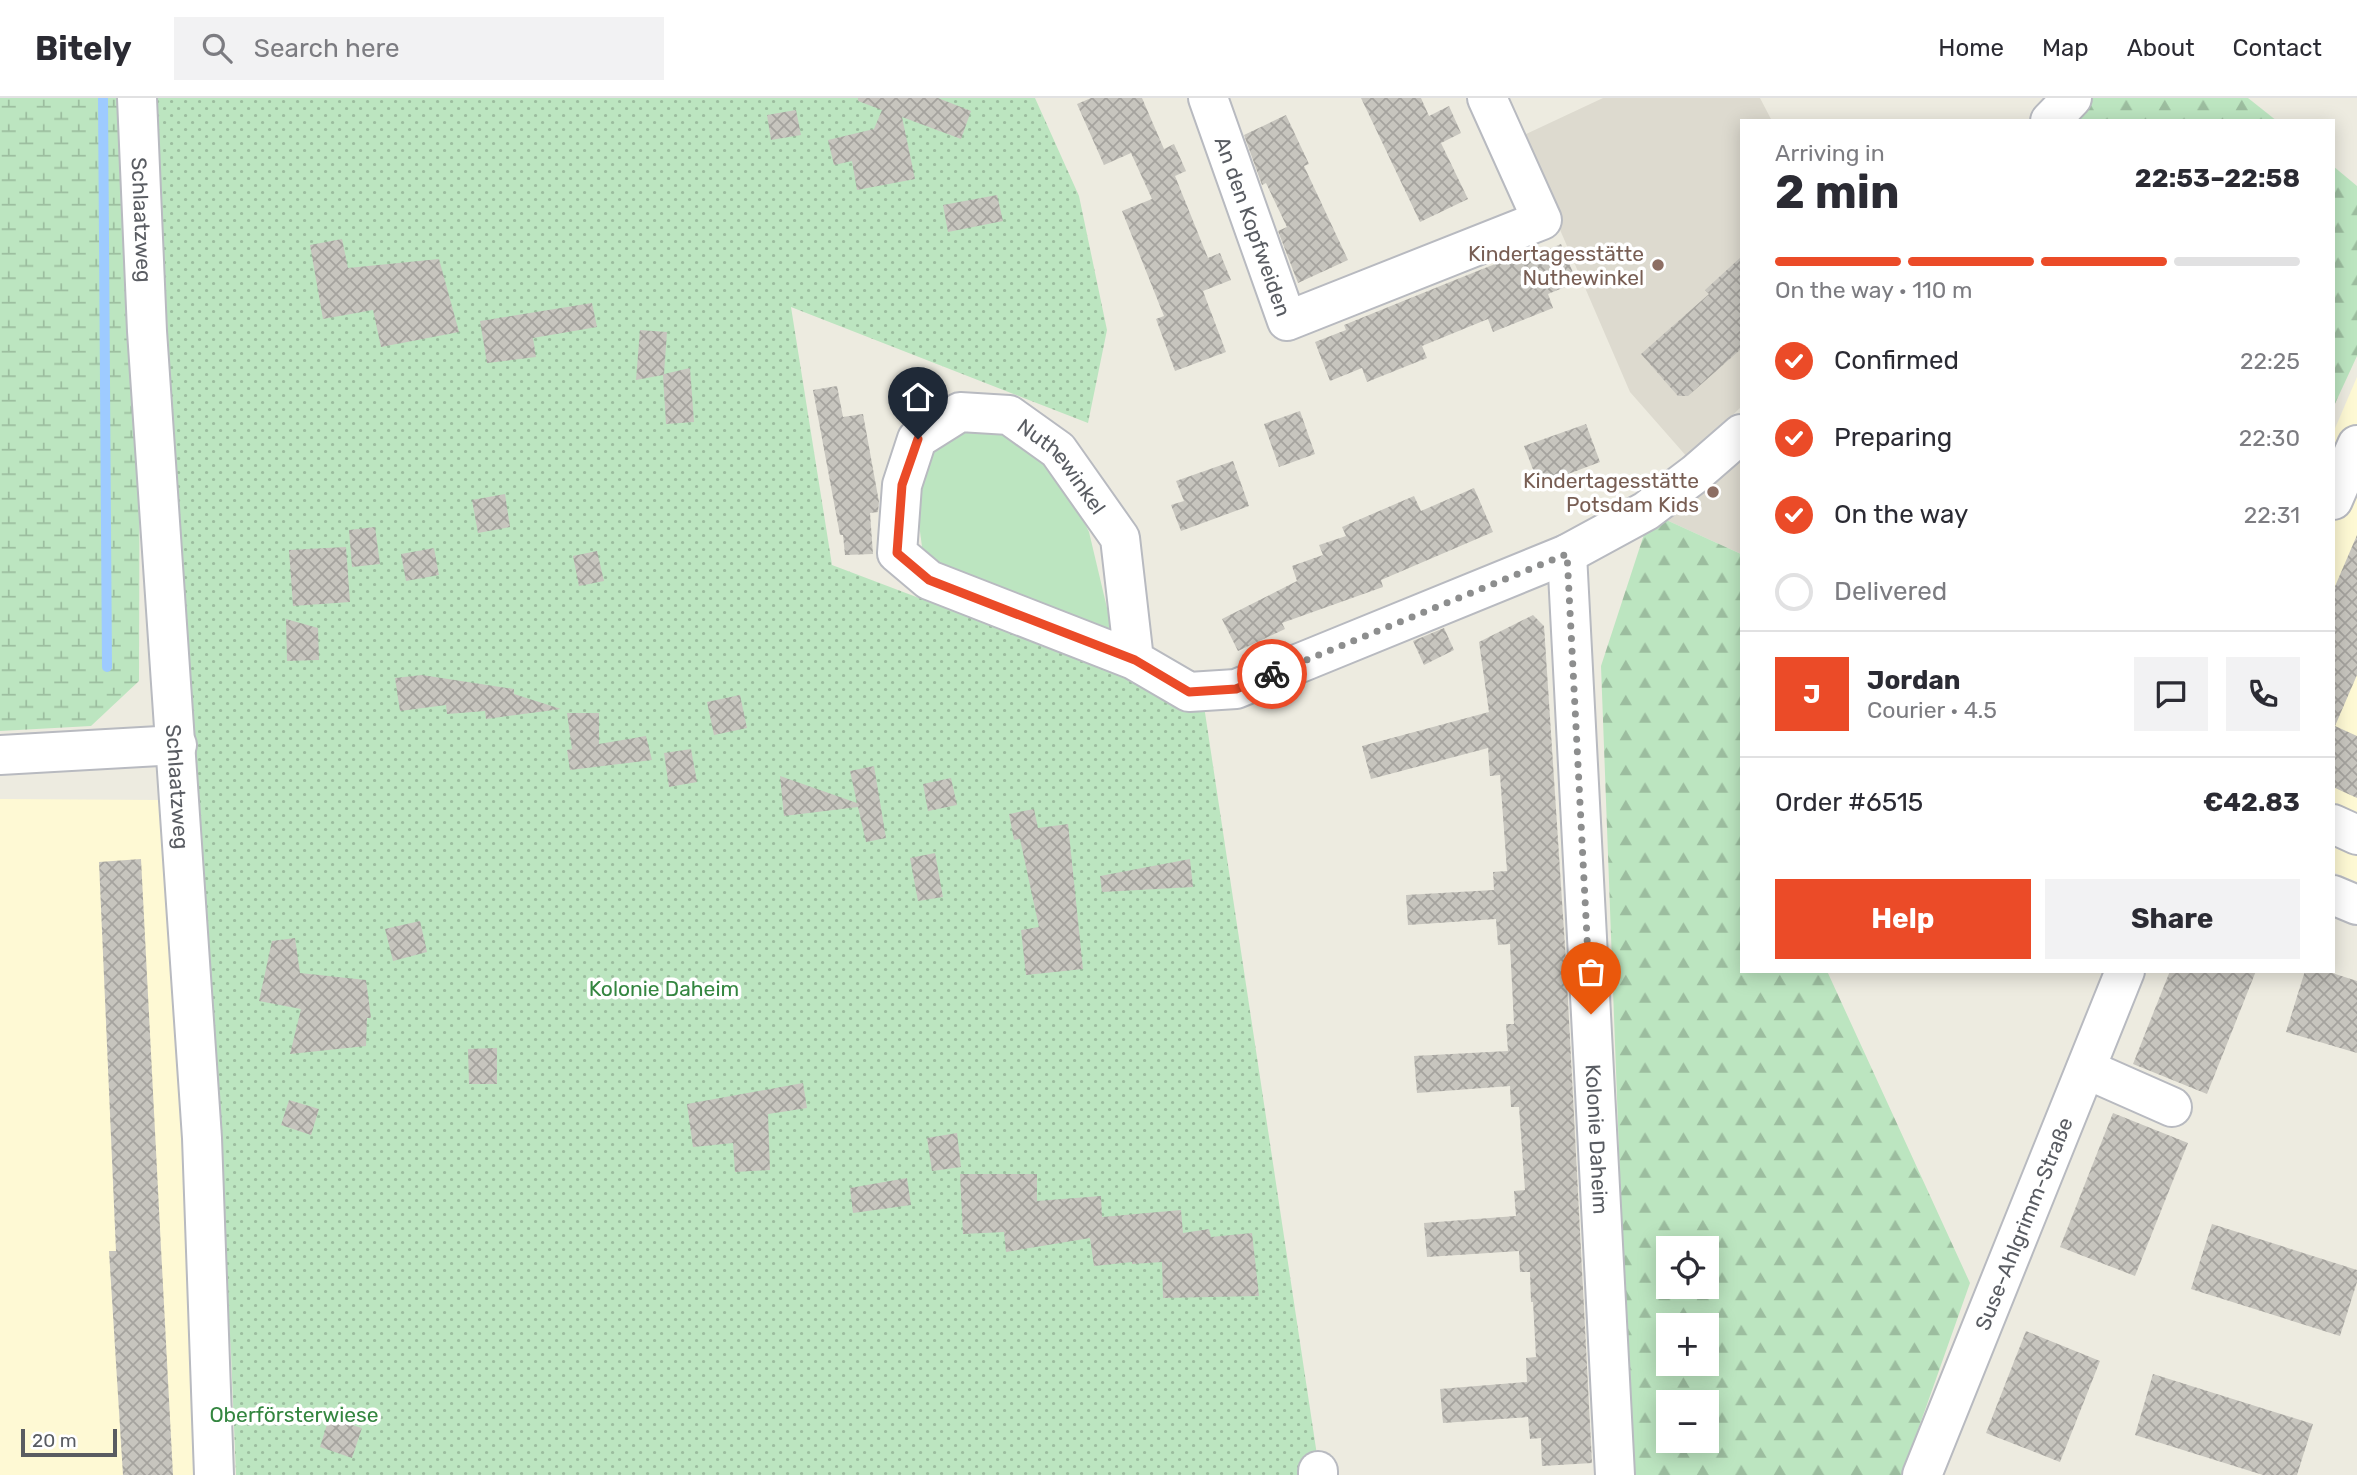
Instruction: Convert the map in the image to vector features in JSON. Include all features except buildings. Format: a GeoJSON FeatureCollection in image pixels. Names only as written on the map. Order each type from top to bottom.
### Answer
{"type":"FeatureCollection","features":[{"type":"Feature","properties":{"kind":"street","name":"Schlaatzweg"},"geometry":{"type":"LineString","coordinates":[[137,98],[147,331],[202,1138],[214,1475]]}},
{"type":"Feature","properties":{"kind":"street","name":"An den Kopfweiden"},"geometry":{"type":"LineString","coordinates":[[1215,100],[1287,321],[1542,220],[1487,98]]}},
{"type":"Feature","properties":{"kind":"street","name":"Nuthewinkel"},"geometry":{"type":"LineString","coordinates":[[1135,660],[1120,538],[1058,450],[1009,415],[960,412],[918,439],[902,485],[897,553],[929,580],[1135,660],[1189,692],[1236,689],[1567,554],[1646,511],[1740,435]]}},
{"type":"Feature","properties":{"kind":"street"},"geometry":{"type":"LineString","coordinates":[[2335,495],[2357,444]]}},
{"type":"Feature","properties":{"kind":"street","name":"Kolonie Daheim"},"geometry":{"type":"LineString","coordinates":[[1567,554],[1615,1475]]}},
{"type":"Feature","properties":{"kind":"street"},"geometry":{"type":"LineString","coordinates":[[0,755],[177,745]]}},
{"type":"Feature","properties":{"kind":"street"},"geometry":{"type":"LineString","coordinates":[[2335,825],[2357,835]]}},
{"type":"Feature","properties":{"kind":"street"},"geometry":{"type":"LineString","coordinates":[[2335,896],[2357,905]]}},
{"type":"Feature","properties":{"kind":"street","name":"Suse-Ahlgrimm-Straße"},"geometry":{"type":"LineString","coordinates":[[1922,1475],[2124,973]]}},
{"type":"Feature","properties":{"kind":"street"},"geometry":{"type":"LineString","coordinates":[[2085,1069],[2172,1107]]}},
{"type":"Feature","properties":{"kind":"shaded area","name":"Kindertagesstätte Nuthewinkel"},"geometry":{"type":"Polygon","coordinates":[[[1603,98],[1760,98],[1771,119],[1740,119],[1740,408],[1688,458],[1630,392],[1520,137],[1603,98]]]}},
{"type":"Feature","properties":{"kind":"shaded area"},"geometry":{"type":"Polygon","coordinates":[[[2357,377],[2357,882],[2335,873],[2335,428],[2357,377]]]}},
{"type":"Feature","properties":{"kind":"shaded area","name":"Kindertagesstätte Potsdam Kids"},"geometry":{"type":"Polygon","coordinates":[[[1740,446],[1740,554],[1651,513],[1740,446]]]}},
{"type":"Feature","properties":{"kind":"shaded area"},"geometry":{"type":"Polygon","coordinates":[[[0,799],[164,800],[199,1475],[0,1475],[0,799]]]}},
{"type":"Feature","properties":{"kind":"green space"},"geometry":{"type":"Polygon","coordinates":[[[0,98],[129,98],[140,322],[139,681],[91,726],[0,731],[0,98]]]}},
{"type":"Feature","properties":{"kind":"green space","name":"Kolonie Daheim"},"geometry":{"type":"Polygon","coordinates":[[[156,98],[1035,98],[1079,196],[1107,330],[1088,423],[791,307],[832,565],[1204,706],[1320,1475],[236,1475],[231,1353],[184,655],[156,98]]]}},
{"type":"Feature","properties":{"kind":"green space"},"geometry":{"type":"Polygon","coordinates":[[[2074,98],[2248,98],[2274,119],[2052,119],[2074,98]]]}},
{"type":"Feature","properties":{"kind":"green space"},"geometry":{"type":"Polygon","coordinates":[[[2335,168],[2357,186],[2357,356],[2335,404],[2335,168]]]}},
{"type":"Feature","properties":{"kind":"green space"},"geometry":{"type":"Polygon","coordinates":[[[964,428],[1004,430],[1057,467],[1089,532],[1112,629],[1060,620],[952,578],[922,547],[915,492],[924,455],[964,428]]]}},
{"type":"Feature","properties":{"kind":"green space"},"geometry":{"type":"Polygon","coordinates":[[[1651,513],[1740,554],[1740,973],[1828,973],[1970,1283],[1902,1475],[1631,1475],[1601,666],[1651,513]]]}},
{"type":"Feature","properties":{"kind":"waterway"},"geometry":{"type":"LineString","coordinates":[[103,98],[107,667]]}},
{"type":"Feature","properties":{"kind":"way so far"},"geometry":{"type":"LineString","coordinates":[[1272,674],[1567,554],[1591,1014]]}},
{"type":"Feature","properties":{"kind":"place","name":"Kindertagesstätte Nuthewinkel"},"geometry":{"type":"Point","coordinates":[1658,265]}},
{"type":"Feature","properties":{"kind":"place","name":"Kindertagesstätte Potsdam Kids"},"geometry":{"type":"Point","coordinates":[1713,492]}},
{"type":"Feature","properties":{"kind":"route"},"geometry":{"type":"LineString","coordinates":[[918,439],[902,485],[897,553],[929,580],[1135,660],[1189,692],[1236,689],[1272,674]]}},
{"type":"Feature","properties":{"kind":"park label","name":"Oberförsterwiese"},"geometry":{"type":"Point","coordinates":[294,1414]}}]}
